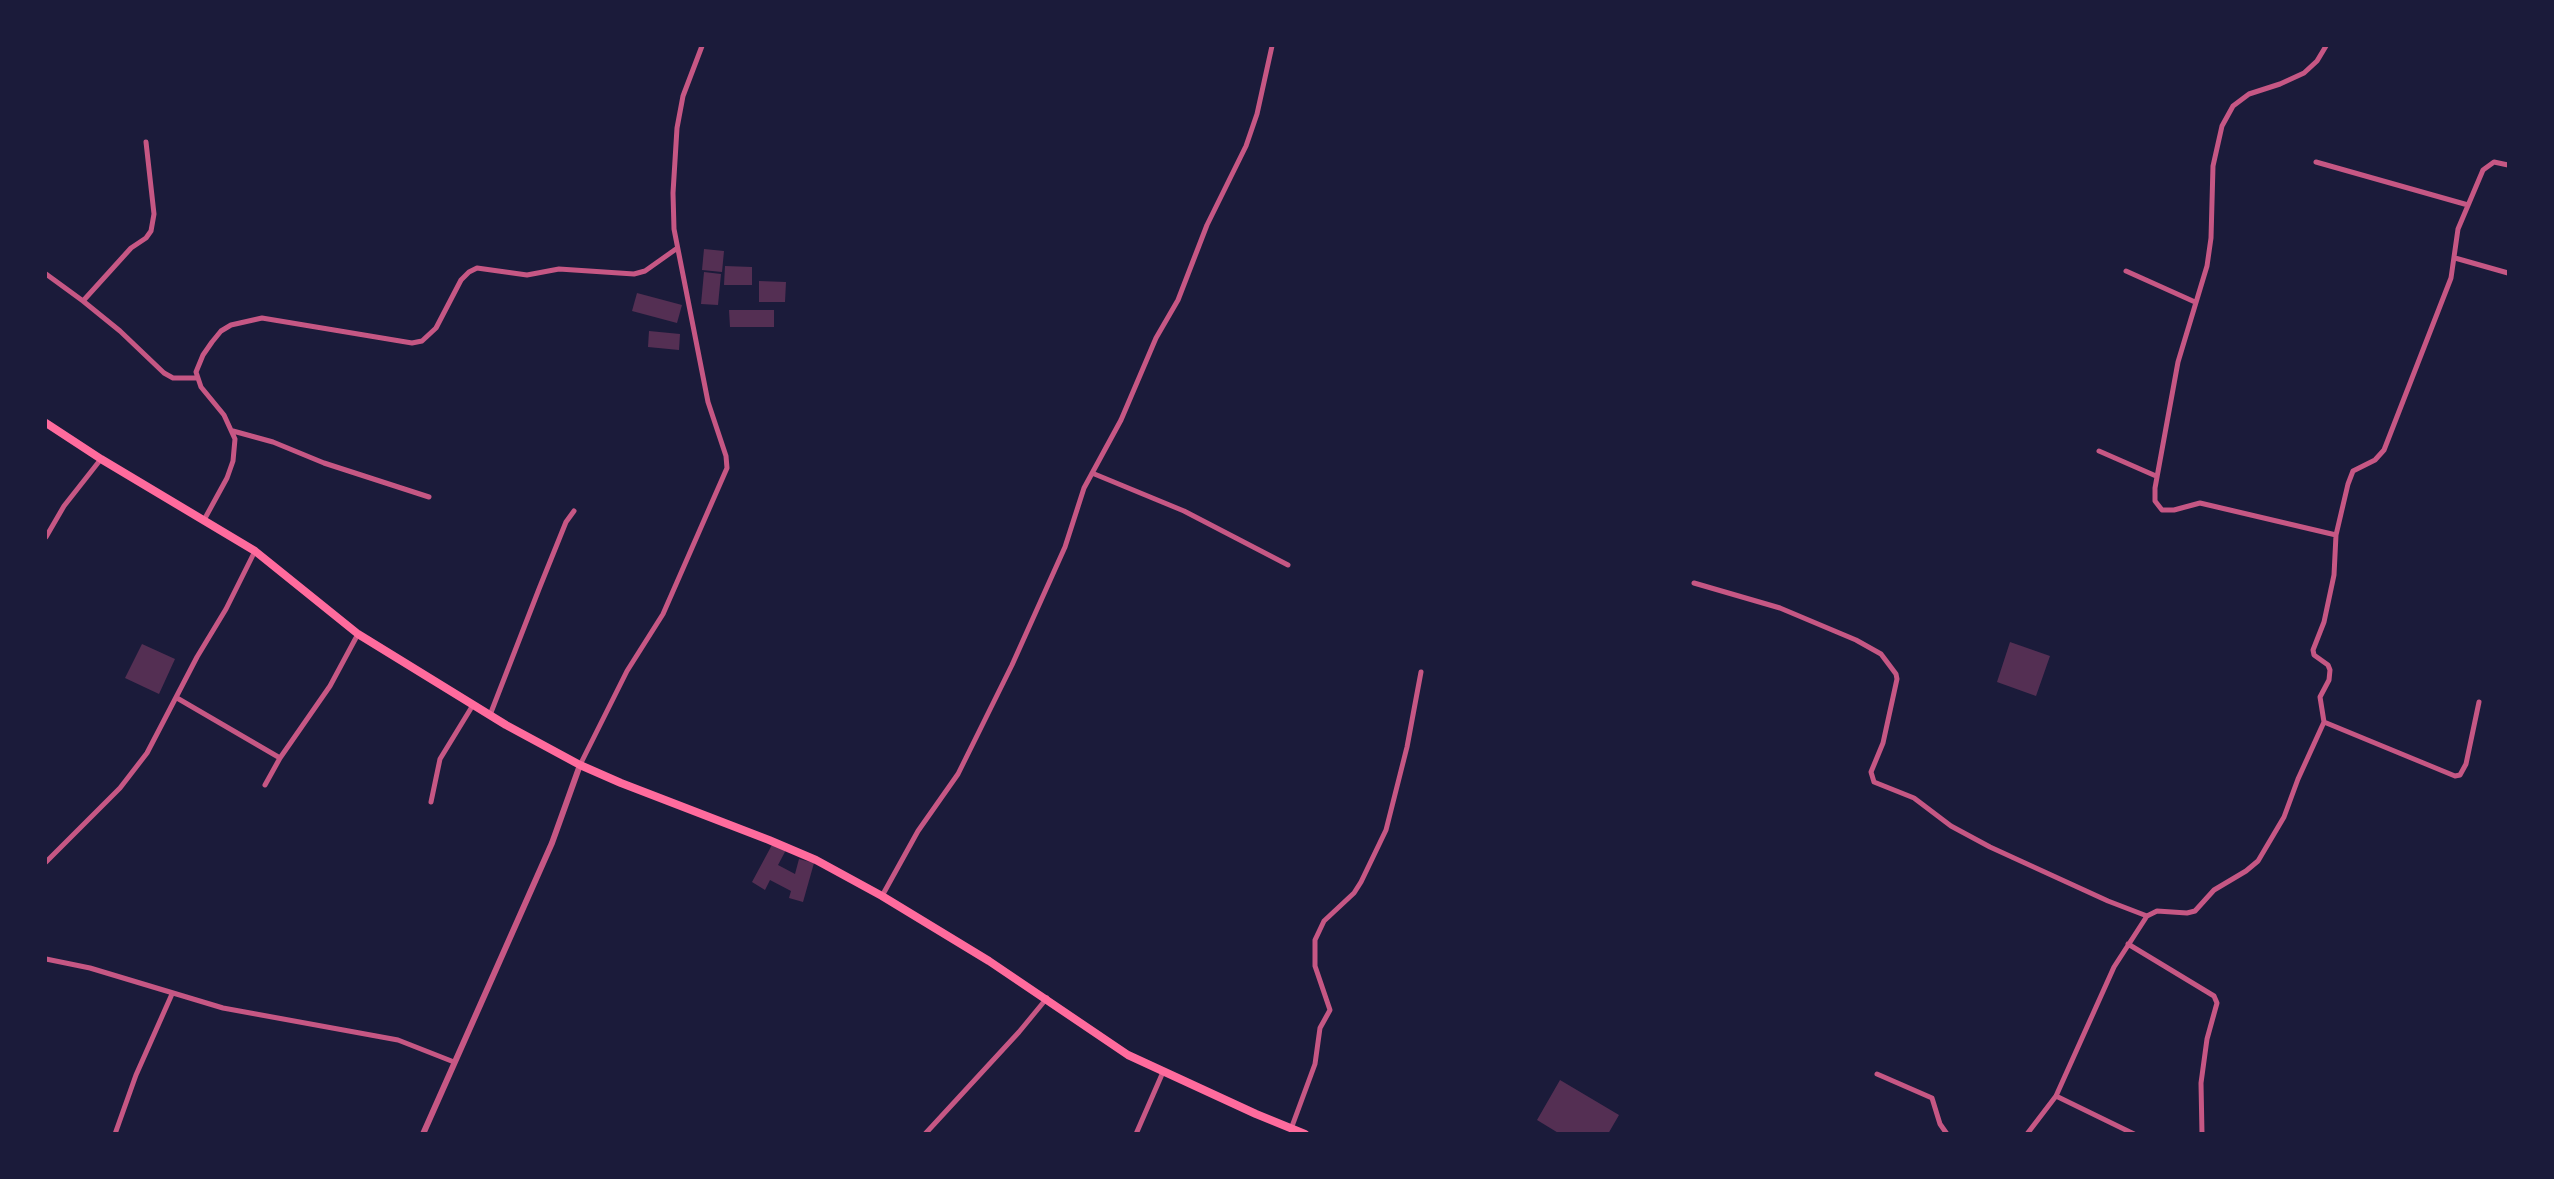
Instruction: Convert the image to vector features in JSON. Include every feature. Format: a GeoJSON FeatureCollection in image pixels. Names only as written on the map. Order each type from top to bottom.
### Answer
{"type":"FeatureCollection","features":[{"type":"Feature","properties":{"kind":"main road"},"geometry":{"type":"LineString","coordinates":[[46,423],[255,551],[358,634],[473,705],[580,765],[632,788],[794,850],[882,896],[1046,998],[1128,1055],[1290,1129],[1305,1133]]}},
{"type":"Feature","properties":{"kind":"street"},"geometry":{"type":"LineString","coordinates":[[423,1133],[552,843],[580,765],[628,671],[663,614],[727,468],[726,456],[708,402],[676,249],[673,204],[677,128],[683,96],[702,46]]}},
{"type":"Feature","properties":{"kind":"street"},"geometry":{"type":"LineString","coordinates":[[882,896],[918,831],[952,785],[1056,569],[1092,473],[1121,420],[1156,338],[1178,300],[1207,225],[1246,146],[1257,114],[1272,46]]}},
{"type":"Feature","properties":{"kind":"street"},"geometry":{"type":"LineString","coordinates":[[2326,46],[2317,61],[2304,73],[2249,94],[2233,106],[2222,126],[2213,166],[2211,238],[2207,266],[2178,362],[2156,475],[2155,501],[2162,510],[2174,510],[2200,503],[2336,534]]}},
{"type":"Feature","properties":{"kind":"street"},"geometry":{"type":"LineString","coordinates":[[83,301],[131,248],[151,231],[154,214],[146,142]]}},
{"type":"Feature","properties":{"kind":"street"},"geometry":{"type":"LineString","coordinates":[[2316,162],[2468,205]]}},
{"type":"Feature","properties":{"kind":"street"},"geometry":{"type":"LineString","coordinates":[[2027,1133],[2056,1096],[2114,967],[2147,916],[2157,911],[2195,911],[2214,890],[2246,871],[2258,860],[2284,817],[2324,722],[2320,697],[2329,680],[2330,670],[2328,665],[2314,655],[2313,650],[2325,622],[2334,575],[2336,534],[2353,471],[2375,460],[2384,450],[2434,327],[2451,278],[2458,229],[2486,165],[2494,162],[2508,165]]}},
{"type":"Feature","properties":{"kind":"street"},"geometry":{"type":"LineString","coordinates":[[204,520],[227,478],[233,461],[235,439],[233,431],[196,378],[198,365],[221,331],[245,320],[262,318],[412,342],[422,341],[436,328],[461,280],[469,271],[477,268],[527,275],[559,269],[634,274],[645,271],[676,249]]}},
{"type":"Feature","properties":{"kind":"street"},"geometry":{"type":"LineString","coordinates":[[2455,258],[2508,274]]}},
{"type":"Feature","properties":{"kind":"street"},"geometry":{"type":"LineString","coordinates":[[2126,271],[2195,302]]}},
{"type":"Feature","properties":{"kind":"street"},"geometry":{"type":"LineString","coordinates":[[46,274],[83,301],[164,373],[173,378],[196,378]]}},
{"type":"Feature","properties":{"kind":"street"},"geometry":{"type":"LineString","coordinates":[[233,431],[429,497]]}},
{"type":"Feature","properties":{"kind":"street"},"geometry":{"type":"LineString","coordinates":[[2099,451],[2156,475]]}},
{"type":"Feature","properties":{"kind":"street"},"geometry":{"type":"LineString","coordinates":[[46,537],[64,506],[101,459]]}},
{"type":"Feature","properties":{"kind":"street"},"geometry":{"type":"LineString","coordinates":[[1092,473],[1184,511],[1288,565]]}},
{"type":"Feature","properties":{"kind":"street"},"geometry":{"type":"LineString","coordinates":[[491,715],[566,522],[574,511]]}},
{"type":"Feature","properties":{"kind":"street"},"geometry":{"type":"LineString","coordinates":[[46,862],[135,770],[153,743],[255,551]]}},
{"type":"Feature","properties":{"kind":"street"},"geometry":{"type":"LineString","coordinates":[[1695,583],[1780,608],[1856,640],[1881,654],[1897,679],[1883,743],[1871,772],[1872,778],[1879,786],[1914,798],[1951,826],[1981,843],[2147,916]]}},
{"type":"Feature","properties":{"kind":"street"},"geometry":{"type":"LineString","coordinates":[[265,785],[280,758],[330,686],[358,634]]}},
{"type":"Feature","properties":{"kind":"street"},"geometry":{"type":"LineString","coordinates":[[1290,1129],[1315,1065],[1320,1028],[1330,1010],[1315,966],[1315,940],[1319,928],[1329,914],[1354,893],[1383,838],[1407,747],[1421,672]]}},
{"type":"Feature","properties":{"kind":"street"},"geometry":{"type":"LineString","coordinates":[[177,698],[280,758]]}},
{"type":"Feature","properties":{"kind":"street"},"geometry":{"type":"LineString","coordinates":[[2324,722],[2455,776],[2460,775],[2466,764],[2479,702]]}},
{"type":"Feature","properties":{"kind":"street"},"geometry":{"type":"LineString","coordinates":[[430,802],[440,759],[473,705]]}},
{"type":"Feature","properties":{"kind":"street"},"geometry":{"type":"LineString","coordinates":[[2128,944],[2214,996],[2217,1003],[2207,1038],[2200,1083],[2202,1133]]}},
{"type":"Feature","properties":{"kind":"street"},"geometry":{"type":"LineString","coordinates":[[46,960],[90,968],[172,994],[273,1019],[398,1040],[453,1062]]}},
{"type":"Feature","properties":{"kind":"street"},"geometry":{"type":"LineString","coordinates":[[115,1133],[136,1074],[159,1029],[172,994]]}},
{"type":"Feature","properties":{"kind":"street"},"geometry":{"type":"LineString","coordinates":[[925,1133],[1019,1032],[1046,998]]}},
{"type":"Feature","properties":{"kind":"street"},"geometry":{"type":"LineString","coordinates":[[1136,1133],[1163,1072]]}},
{"type":"Feature","properties":{"kind":"street"},"geometry":{"type":"LineString","coordinates":[[1877,1074],[1932,1098],[1940,1124],[1947,1133]]}},
{"type":"Feature","properties":{"kind":"street"},"geometry":{"type":"LineString","coordinates":[[2056,1096],[2134,1133]]}},
{"type":"Feature","properties":{"kind":"building"},"geometry":{"type":"Polygon","coordinates":[[[704,249],[724,251],[722,272],[702,270],[704,249]]]}},
{"type":"Feature","properties":{"kind":"building"},"geometry":{"type":"Polygon","coordinates":[[[725,266],[752,267],[752,285],[724,285],[725,266]]]}},
{"type":"Feature","properties":{"kind":"building"},"geometry":{"type":"Polygon","coordinates":[[[704,272],[721,274],[718,305],[701,304],[704,272]]]}},
{"type":"Feature","properties":{"kind":"building"},"geometry":{"type":"Polygon","coordinates":[[[759,281],[786,282],[785,302],[759,302],[759,281]]]}},
{"type":"Feature","properties":{"kind":"building"},"geometry":{"type":"Polygon","coordinates":[[[637,293],[682,305],[677,323],[632,311],[637,293]]]}},
{"type":"Feature","properties":{"kind":"building"},"geometry":{"type":"Polygon","coordinates":[[[729,310],[774,310],[774,327],[730,327],[729,310]]]}},
{"type":"Feature","properties":{"kind":"building"},"geometry":{"type":"Polygon","coordinates":[[[649,331],[680,334],[679,350],[648,347],[649,331]]]}},
{"type":"Feature","properties":{"kind":"building"},"geometry":{"type":"Polygon","coordinates":[[[2010,642],[2050,656],[2036,696],[1997,682],[2010,642]]]}},
{"type":"Feature","properties":{"kind":"building"},"geometry":{"type":"Polygon","coordinates":[[[142,644],[175,659],[159,694],[125,678],[142,644]]]}},
{"type":"Feature","properties":{"kind":"building"},"geometry":{"type":"Polygon","coordinates":[[[773,843],[786,850],[778,865],[795,874],[799,859],[814,863],[803,902],[789,898],[791,891],[770,880],[765,890],[752,882],[773,843]]]}},
{"type":"Feature","properties":{"kind":"building"},"geometry":{"type":"Polygon","coordinates":[[[1560,1080],[1619,1115],[1608,1134],[1560,1134],[1537,1120],[1560,1080]]]}}]}
